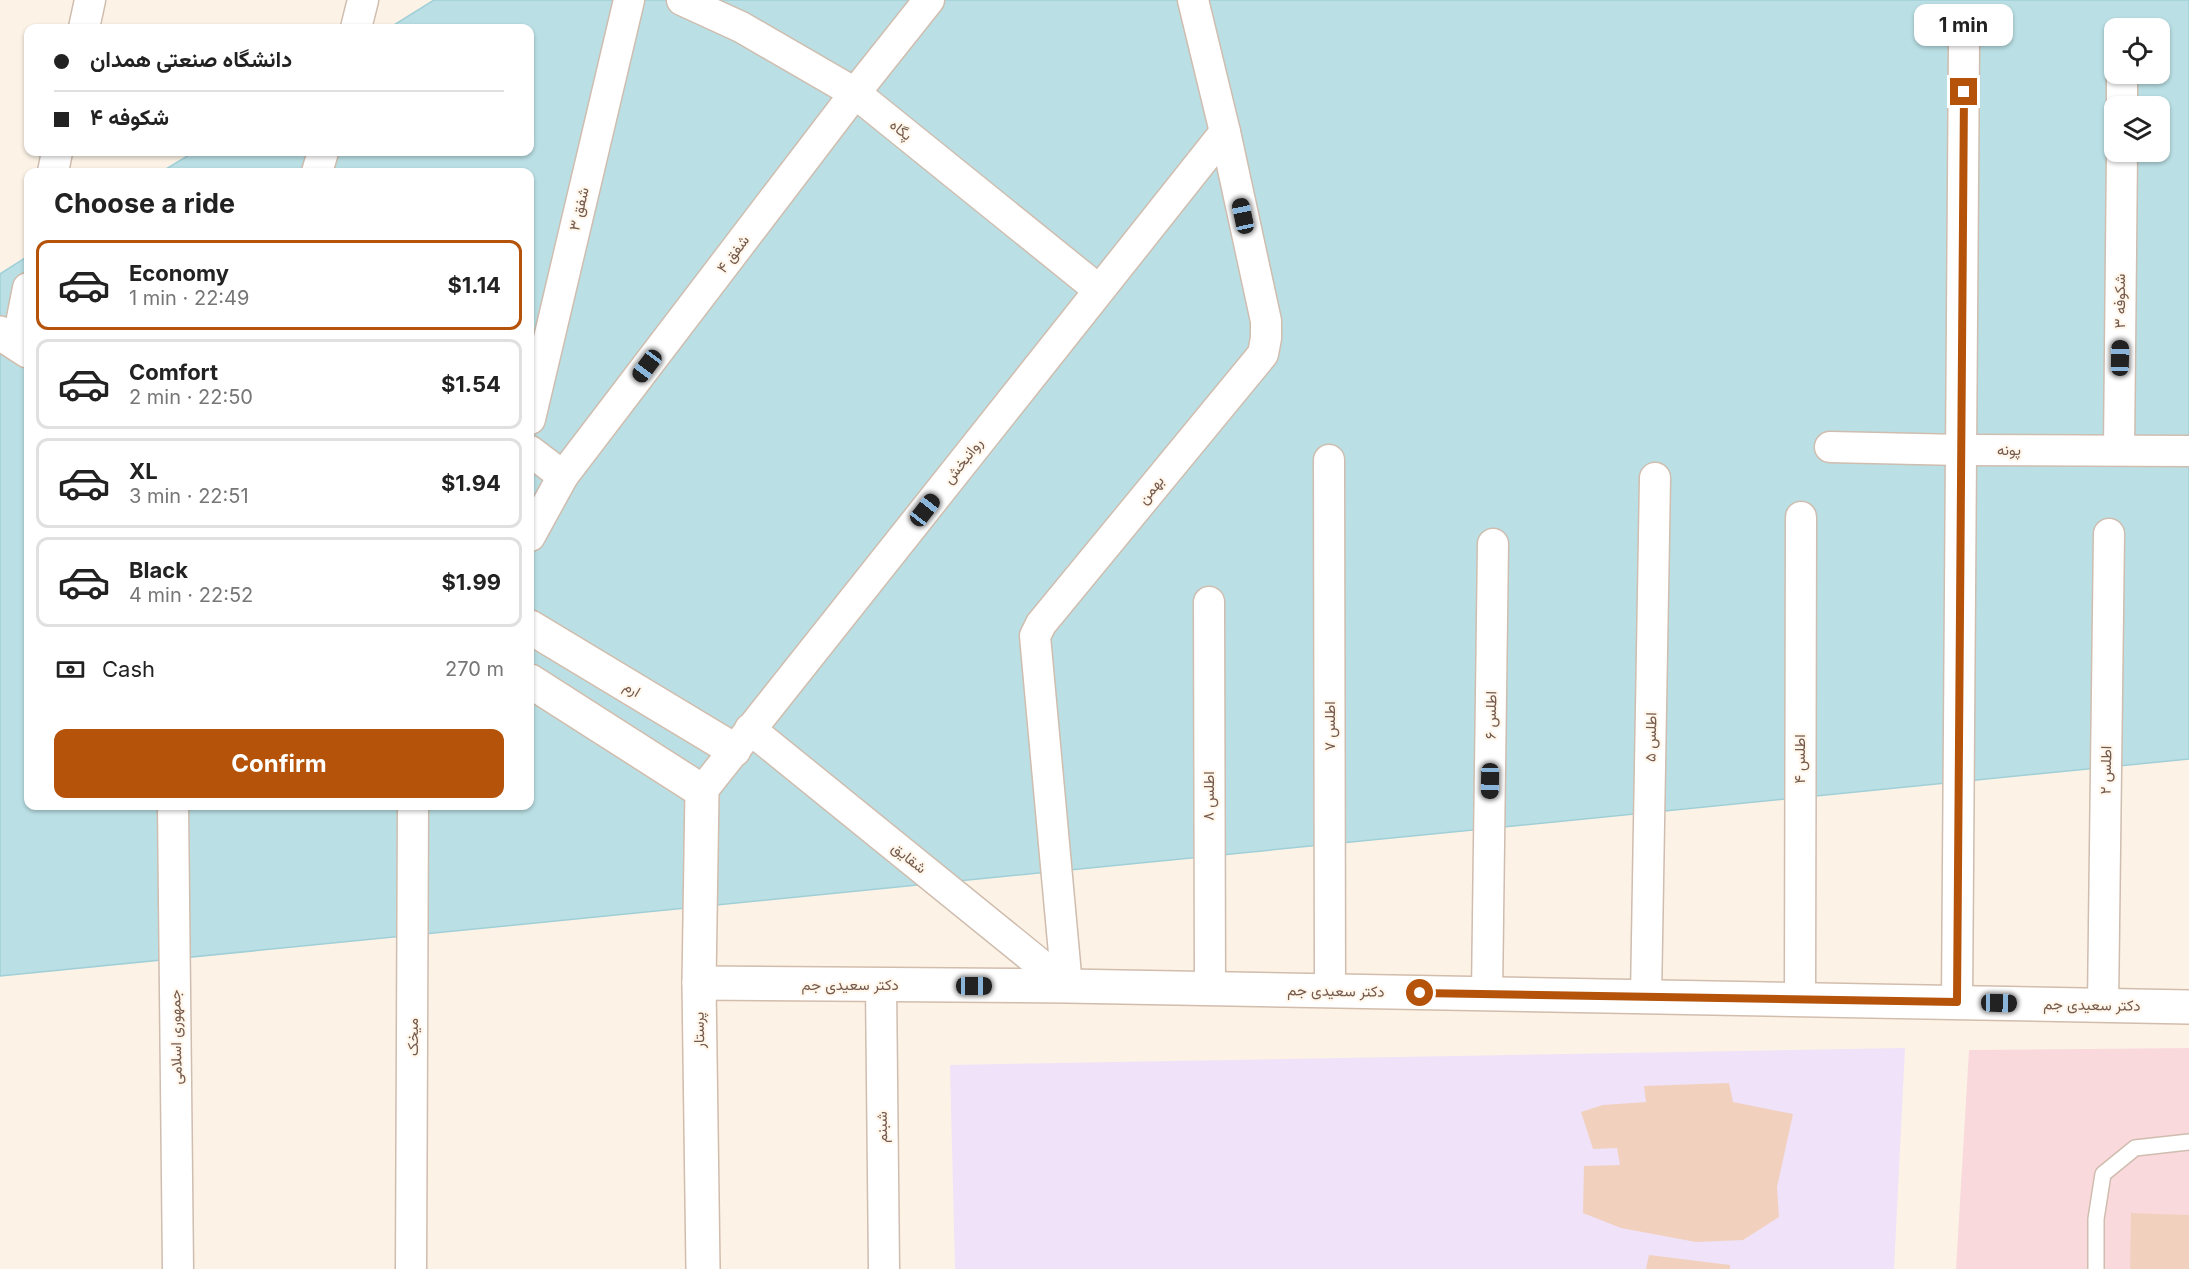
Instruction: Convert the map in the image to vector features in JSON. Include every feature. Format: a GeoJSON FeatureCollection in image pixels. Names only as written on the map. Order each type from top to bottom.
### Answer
{"type":"FeatureCollection","features":[{"type":"Feature","properties":{"kind":"street"},"geometry":{"type":"LineString","coordinates":[[85,24],[90,0]]}},
{"type":"Feature","properties":{"kind":"street"},"geometry":{"type":"LineString","coordinates":[[357,24],[363,0]]}},
{"type":"Feature","properties":{"kind":"street","name":"شفق ۳"},"geometry":{"type":"LineString","coordinates":[[534,402],[629,0]]}},
{"type":"Feature","properties":{"kind":"street","name":"پگاه"},"geometry":{"type":"LineString","coordinates":[[682,0],[741,27],[855,93],[1099,290]]}},
{"type":"Feature","properties":{"kind":"street","name":"شفق ۴"},"geometry":{"type":"LineString","coordinates":[[534,529],[563,476],[855,93],[929,0]]}},
{"type":"Feature","properties":{"kind":"street","name":"بهمن"},"geometry":{"type":"LineString","coordinates":[[1067,986],[1035,636],[1041,624],[1263,354],[1266,338],[1266,321],[1225,132],[1193,0]]}},
{"type":"Feature","properties":{"kind":"street"},"geometry":{"type":"LineString","coordinates":[[1957,1002],[1964,44]]}},
{"type":"Feature","properties":{"kind":"street","name":"روانبخش"},"geometry":{"type":"LineString","coordinates":[[702,790],[1225,132]]}},
{"type":"Feature","properties":{"kind":"street","name":"شکوفه ۳"},"geometry":{"type":"LineString","coordinates":[[2119,450],[2122,162]]}},
{"type":"Feature","properties":{"kind":"street"},"geometry":{"type":"LineString","coordinates":[[15,343],[24,305]]}},
{"type":"Feature","properties":{"kind":"street","name":"پونه"},"geometry":{"type":"LineString","coordinates":[[1830,447],[2189,451]]}},
{"type":"Feature","properties":{"kind":"street"},"geometry":{"type":"LineString","coordinates":[[534,454],[563,476]]}},
{"type":"Feature","properties":{"kind":"street","name":"اطلس ۷"},"geometry":{"type":"LineString","coordinates":[[1329,460],[1330,991]]}},
{"type":"Feature","properties":{"kind":"street","name":"اطلس ۵"},"geometry":{"type":"LineString","coordinates":[[1646,997],[1655,478]]}},
{"type":"Feature","properties":{"kind":"street","name":"اطلس ۴"},"geometry":{"type":"LineString","coordinates":[[1800,1000],[1801,517]]}},
{"type":"Feature","properties":{"kind":"street","name":"اطلس ۲"},"geometry":{"type":"LineString","coordinates":[[2103,1006],[2109,534]]}},
{"type":"Feature","properties":{"kind":"street","name":"اطلس ۶"},"geometry":{"type":"LineString","coordinates":[[1487,994],[1493,544]]}},
{"type":"Feature","properties":{"kind":"street","name":"اطلس ۸"},"geometry":{"type":"LineString","coordinates":[[1209,602],[1210,989]]}},
{"type":"Feature","properties":{"kind":"street","name":"ارم"},"geometry":{"type":"LineString","coordinates":[[534,629],[742,740]]}},
{"type":"Feature","properties":{"kind":"street"},"geometry":{"type":"LineString","coordinates":[[534,684],[702,790]]}},
{"type":"Feature","properties":{"kind":"street","name":"شقایق"},"geometry":{"type":"LineString","coordinates":[[742,740],[1067,986]]}},
{"type":"Feature","properties":{"kind":"street","name":"پرستار"},"geometry":{"type":"LineString","coordinates":[[702,790],[699,983],[703,1269]]}},
{"type":"Feature","properties":{"kind":"street","name":"جمهوری اسلامی"},"geometry":{"type":"LineString","coordinates":[[173,810],[178,1269]]}},
{"type":"Feature","properties":{"kind":"street","name":"میخک"},"geometry":{"type":"LineString","coordinates":[[411,1269],[413,810]]}},
{"type":"Feature","properties":{"kind":"street","name":"دکتر سعیدی جم"},"geometry":{"type":"LineString","coordinates":[[699,983],[1067,986],[2189,1007]]}},
{"type":"Feature","properties":{"kind":"street","name":"شبنم"},"geometry":{"type":"LineString","coordinates":[[881,985],[884,1269]]}},
{"type":"Feature","properties":{"kind":"lane"},"geometry":{"type":"LineString","coordinates":[[2096,1269],[2096,1219],[2103,1174],[2135,1148],[2189,1142]]}},
{"type":"Feature","properties":{"kind":"shaded area"},"geometry":{"type":"Polygon","coordinates":[[[1905,1048],[1894,1269],[955,1269],[950,1065],[1905,1048]]]}},
{"type":"Feature","properties":{"kind":"shaded area"},"geometry":{"type":"Polygon","coordinates":[[[2189,1048],[2189,1269],[1956,1269],[1969,1050],[2189,1048]]]}},
{"type":"Feature","properties":{"kind":"water"},"geometry":{"type":"Polygon","coordinates":[[[434,0],[2189,0],[2189,759],[0,976],[0,274],[24,259],[24,810],[534,810],[534,168],[168,168],[187,156],[534,156],[534,24],[395,24],[434,0]]]}},
{"type":"Feature","properties":{"kind":"building"},"geometry":{"type":"Polygon","coordinates":[[[1729,1083],[1733,1102],[1793,1114],[1777,1187],[1779,1217],[1743,1240],[1696,1242],[1621,1228],[1583,1213],[1584,1166],[1620,1165],[1617,1148],[1593,1149],[1581,1112],[1603,1105],[1646,1102],[1644,1086],[1729,1083]]]}},
{"type":"Feature","properties":{"kind":"building"},"geometry":{"type":"Polygon","coordinates":[[[2131,1213],[2189,1215],[2189,1269],[2130,1269],[2131,1213]]]}},
{"type":"Feature","properties":{"kind":"building"},"geometry":{"type":"Polygon","coordinates":[[[1649,1255],[1730,1265],[1730,1269],[1646,1269],[1649,1255]]]}},
{"type":"Feature","properties":{"kind":"route"},"geometry":{"type":"LineString","coordinates":[[1420,993],[1957,1002],[1964,92]]}}]}
